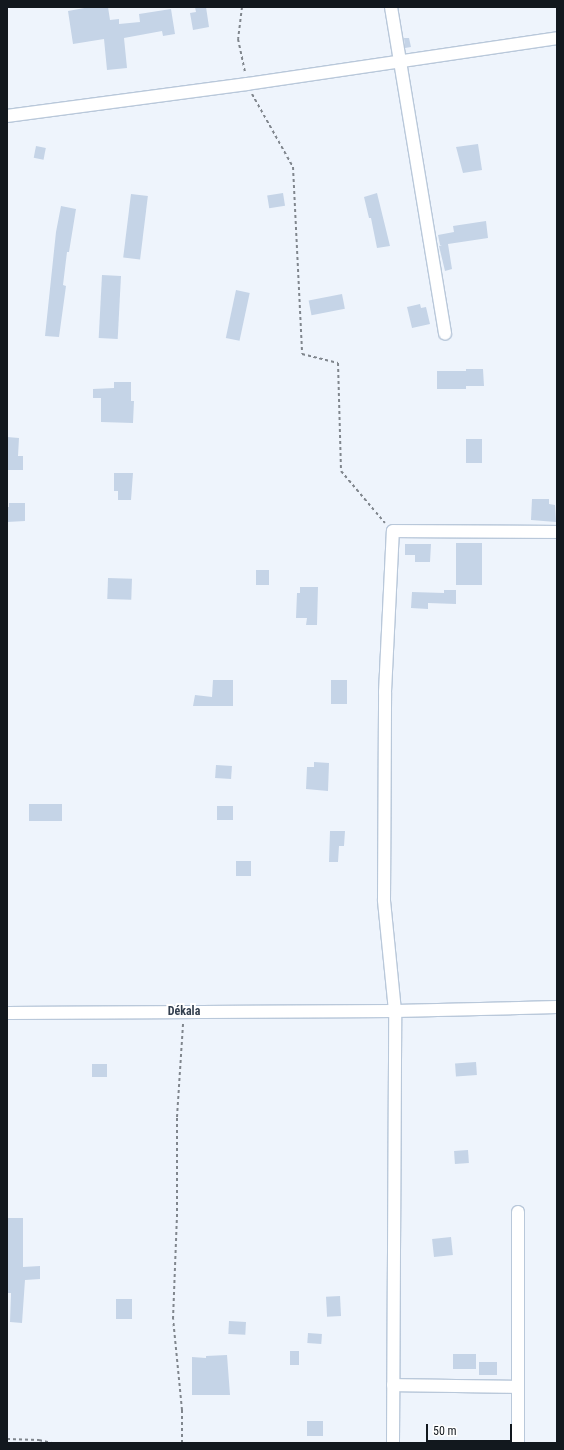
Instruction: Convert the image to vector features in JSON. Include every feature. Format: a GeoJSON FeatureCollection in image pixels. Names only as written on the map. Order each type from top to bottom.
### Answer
{"type":"FeatureCollection","features":[{"type":"Feature","properties":{"kind":"street"},"geometry":{"type":"LineString","coordinates":[[390,7],[445,334]]}},
{"type":"Feature","properties":{"kind":"street"},"geometry":{"type":"LineString","coordinates":[[7,116],[247,84],[557,38]]}},
{"type":"Feature","properties":{"kind":"street"},"geometry":{"type":"LineString","coordinates":[[393,1443],[395,1011],[384,900],[385,692],[393,531],[557,532]]}},
{"type":"Feature","properties":{"kind":"street"},"geometry":{"type":"LineString","coordinates":[[7,1014],[395,1011],[557,1007]]}},
{"type":"Feature","properties":{"kind":"street"},"geometry":{"type":"LineString","coordinates":[[518,1212],[518,1443]]}},
{"type":"Feature","properties":{"kind":"street"},"geometry":{"type":"LineString","coordinates":[[393,1385],[518,1387]]}},
{"type":"Feature","properties":{"kind":"path"},"geometry":{"type":"LineString","coordinates":[[242,7],[238,39],[247,84],[294,167],[302,354],[338,363],[341,471],[393,531]]}},
{"type":"Feature","properties":{"kind":"path"},"geometry":{"type":"LineString","coordinates":[[182,1443],[182,1410],[173,1319],[177,1217],[177,1117],[184,1012]]}},
{"type":"Feature","properties":{"kind":"path"},"geometry":{"type":"LineString","coordinates":[[7,1439],[39,1440],[52,1443]]}},
{"type":"Feature","properties":{"kind":"building"},"geometry":{"type":"Polygon","coordinates":[[[90,7],[108,7],[110,20],[119,19],[119,24],[140,22],[139,14],[171,9],[175,34],[163,36],[162,31],[124,38],[127,68],[107,70],[104,39],[73,44],[68,11],[90,7]]]}},
{"type":"Feature","properties":{"kind":"building"},"geometry":{"type":"Polygon","coordinates":[[[195,7],[206,7],[209,27],[193,30],[190,13],[196,12],[195,7]]]}},
{"type":"Feature","properties":{"kind":"building"},"geometry":{"type":"Polygon","coordinates":[[[404,38],[409,38],[411,47],[405,48],[404,38]]]}},
{"type":"Feature","properties":{"kind":"building"},"geometry":{"type":"Polygon","coordinates":[[[478,144],[482,170],[463,173],[456,147],[478,144]]]}},
{"type":"Feature","properties":{"kind":"building"},"geometry":{"type":"Polygon","coordinates":[[[36,146],[46,148],[44,160],[34,158],[36,146]]]}},
{"type":"Feature","properties":{"kind":"building"},"geometry":{"type":"Polygon","coordinates":[[[283,193],[285,206],[269,208],[267,196],[283,193]]]}},
{"type":"Feature","properties":{"kind":"building"},"geometry":{"type":"Polygon","coordinates":[[[377,193],[390,246],[377,248],[371,218],[369,218],[364,197],[377,193]]]}},
{"type":"Feature","properties":{"kind":"building"},"geometry":{"type":"Polygon","coordinates":[[[131,194],[148,196],[140,260],[123,258],[131,194]]]}},
{"type":"Feature","properties":{"kind":"building"},"geometry":{"type":"Polygon","coordinates":[[[61,206],[76,209],[69,252],[67,252],[63,285],[66,286],[59,337],[45,336],[56,232],[61,206]]]}},
{"type":"Feature","properties":{"kind":"building"},"geometry":{"type":"Polygon","coordinates":[[[486,221],[488,238],[448,244],[452,269],[445,271],[439,246],[442,245],[440,245],[438,235],[454,232],[453,226],[486,221]]]}},
{"type":"Feature","properties":{"kind":"building"},"geometry":{"type":"Polygon","coordinates":[[[102,275],[121,276],[118,339],[99,338],[102,275]]]}},
{"type":"Feature","properties":{"kind":"building"},"geometry":{"type":"Polygon","coordinates":[[[236,290],[250,293],[240,341],[226,338],[236,290]]]}},
{"type":"Feature","properties":{"kind":"building"},"geometry":{"type":"Polygon","coordinates":[[[342,294],[345,309],[311,315],[309,300],[342,294]]]}},
{"type":"Feature","properties":{"kind":"building"},"geometry":{"type":"Polygon","coordinates":[[[420,304],[421,308],[426,307],[430,324],[412,328],[407,307],[420,304]]]}},
{"type":"Feature","properties":{"kind":"building"},"geometry":{"type":"Polygon","coordinates":[[[466,369],[483,369],[484,386],[466,386],[466,389],[437,389],[437,371],[466,371],[466,369]]]}},
{"type":"Feature","properties":{"kind":"building"},"geometry":{"type":"Polygon","coordinates":[[[114,382],[131,382],[131,401],[134,401],[133,423],[101,422],[101,398],[93,398],[93,389],[114,388],[114,382]]]}},
{"type":"Feature","properties":{"kind":"building"},"geometry":{"type":"Polygon","coordinates":[[[7,437],[19,438],[18,456],[23,456],[23,470],[7,470],[7,437]]]}},
{"type":"Feature","properties":{"kind":"building"},"geometry":{"type":"Polygon","coordinates":[[[466,439],[482,439],[482,463],[466,463],[466,439]]]}},
{"type":"Feature","properties":{"kind":"building"},"geometry":{"type":"Polygon","coordinates":[[[114,473],[133,473],[131,500],[118,500],[118,491],[114,491],[114,473]]]}},
{"type":"Feature","properties":{"kind":"building"},"geometry":{"type":"Polygon","coordinates":[[[532,499],[549,499],[549,504],[555,505],[556,522],[531,520],[532,499]]]}},
{"type":"Feature","properties":{"kind":"building"},"geometry":{"type":"Polygon","coordinates":[[[9,503],[25,503],[25,521],[7,522],[7,507],[9,507],[9,503]]]}},
{"type":"Feature","properties":{"kind":"building"},"geometry":{"type":"Polygon","coordinates":[[[456,543],[482,543],[482,585],[456,585],[456,543]]]}},
{"type":"Feature","properties":{"kind":"building"},"geometry":{"type":"Polygon","coordinates":[[[405,544],[431,544],[430,562],[415,562],[415,555],[405,555],[405,544]]]}},
{"type":"Feature","properties":{"kind":"building"},"geometry":{"type":"Polygon","coordinates":[[[256,570],[269,570],[269,585],[256,585],[256,570]]]}},
{"type":"Feature","properties":{"kind":"building"},"geometry":{"type":"Polygon","coordinates":[[[108,578],[132,579],[131,600],[107,599],[108,578]]]}},
{"type":"Feature","properties":{"kind":"building"},"geometry":{"type":"Polygon","coordinates":[[[300,587],[318,587],[317,625],[306,625],[307,618],[296,618],[297,593],[300,593],[300,587]]]}},
{"type":"Feature","properties":{"kind":"building"},"geometry":{"type":"Polygon","coordinates":[[[444,590],[456,590],[456,604],[428,603],[428,609],[411,608],[412,592],[444,593],[444,590]]]}},
{"type":"Feature","properties":{"kind":"building"},"geometry":{"type":"Polygon","coordinates":[[[213,680],[233,680],[233,706],[193,706],[195,695],[212,697],[213,680]]]}},
{"type":"Feature","properties":{"kind":"building"},"geometry":{"type":"Polygon","coordinates":[[[331,680],[347,680],[347,704],[331,704],[331,680]]]}},
{"type":"Feature","properties":{"kind":"building"},"geometry":{"type":"Polygon","coordinates":[[[314,762],[329,763],[328,791],[306,789],[307,767],[314,767],[314,762]]]}},
{"type":"Feature","properties":{"kind":"building"},"geometry":{"type":"Polygon","coordinates":[[[216,765],[232,766],[231,779],[215,778],[216,765]]]}},
{"type":"Feature","properties":{"kind":"building"},"geometry":{"type":"Polygon","coordinates":[[[29,804],[62,804],[62,821],[29,821],[29,804]]]}},
{"type":"Feature","properties":{"kind":"building"},"geometry":{"type":"Polygon","coordinates":[[[217,806],[233,806],[233,820],[217,820],[217,806]]]}},
{"type":"Feature","properties":{"kind":"building"},"geometry":{"type":"Polygon","coordinates":[[[330,831],[345,831],[344,846],[339,846],[338,862],[329,862],[330,831]]]}},
{"type":"Feature","properties":{"kind":"building"},"geometry":{"type":"Polygon","coordinates":[[[236,861],[251,861],[251,876],[236,876],[236,861]]]}},
{"type":"Feature","properties":{"kind":"building"},"geometry":{"type":"Polygon","coordinates":[[[476,1062],[477,1075],[456,1076],[455,1063],[476,1062]]]}},
{"type":"Feature","properties":{"kind":"building"},"geometry":{"type":"Polygon","coordinates":[[[92,1064],[107,1064],[107,1077],[92,1077],[92,1064]]]}},
{"type":"Feature","properties":{"kind":"building"},"geometry":{"type":"Polygon","coordinates":[[[468,1150],[469,1163],[455,1164],[454,1151],[468,1150]]]}},
{"type":"Feature","properties":{"kind":"building"},"geometry":{"type":"Polygon","coordinates":[[[8,1218],[23,1218],[23,1267],[40,1266],[40,1279],[25,1280],[22,1323],[10,1322],[11,1293],[7,1293],[8,1218]]]}},
{"type":"Feature","properties":{"kind":"building"},"geometry":{"type":"Polygon","coordinates":[[[451,1237],[453,1255],[434,1257],[432,1239],[451,1237]]]}},
{"type":"Feature","properties":{"kind":"building"},"geometry":{"type":"Polygon","coordinates":[[[340,1296],[341,1316],[327,1317],[326,1297],[340,1296]]]}},
{"type":"Feature","properties":{"kind":"building"},"geometry":{"type":"Polygon","coordinates":[[[116,1299],[132,1299],[132,1319],[116,1319],[116,1299]]]}},
{"type":"Feature","properties":{"kind":"building"},"geometry":{"type":"Polygon","coordinates":[[[229,1321],[246,1322],[245,1335],[228,1334],[229,1321]]]}},
{"type":"Feature","properties":{"kind":"building"},"geometry":{"type":"Polygon","coordinates":[[[308,1333],[322,1334],[321,1344],[307,1343],[308,1333]]]}},
{"type":"Feature","properties":{"kind":"building"},"geometry":{"type":"Polygon","coordinates":[[[290,1351],[299,1351],[299,1365],[290,1365],[290,1351]]]}},
{"type":"Feature","properties":{"kind":"building"},"geometry":{"type":"Polygon","coordinates":[[[453,1354],[476,1354],[476,1369],[453,1369],[453,1354]]]}},
{"type":"Feature","properties":{"kind":"building"},"geometry":{"type":"Polygon","coordinates":[[[227,1355],[230,1395],[192,1395],[192,1357],[206,1358],[206,1356],[227,1355]]]}},
{"type":"Feature","properties":{"kind":"building"},"geometry":{"type":"Polygon","coordinates":[[[479,1362],[497,1362],[497,1375],[479,1375],[479,1362]]]}},
{"type":"Feature","properties":{"kind":"building"},"geometry":{"type":"Polygon","coordinates":[[[307,1421],[323,1421],[323,1436],[307,1436],[307,1421]]]}},
{"type":"Feature","properties":{"kind":"district","name":"Dékala"},"geometry":{"type":"Point","coordinates":[184,1012]}}]}
